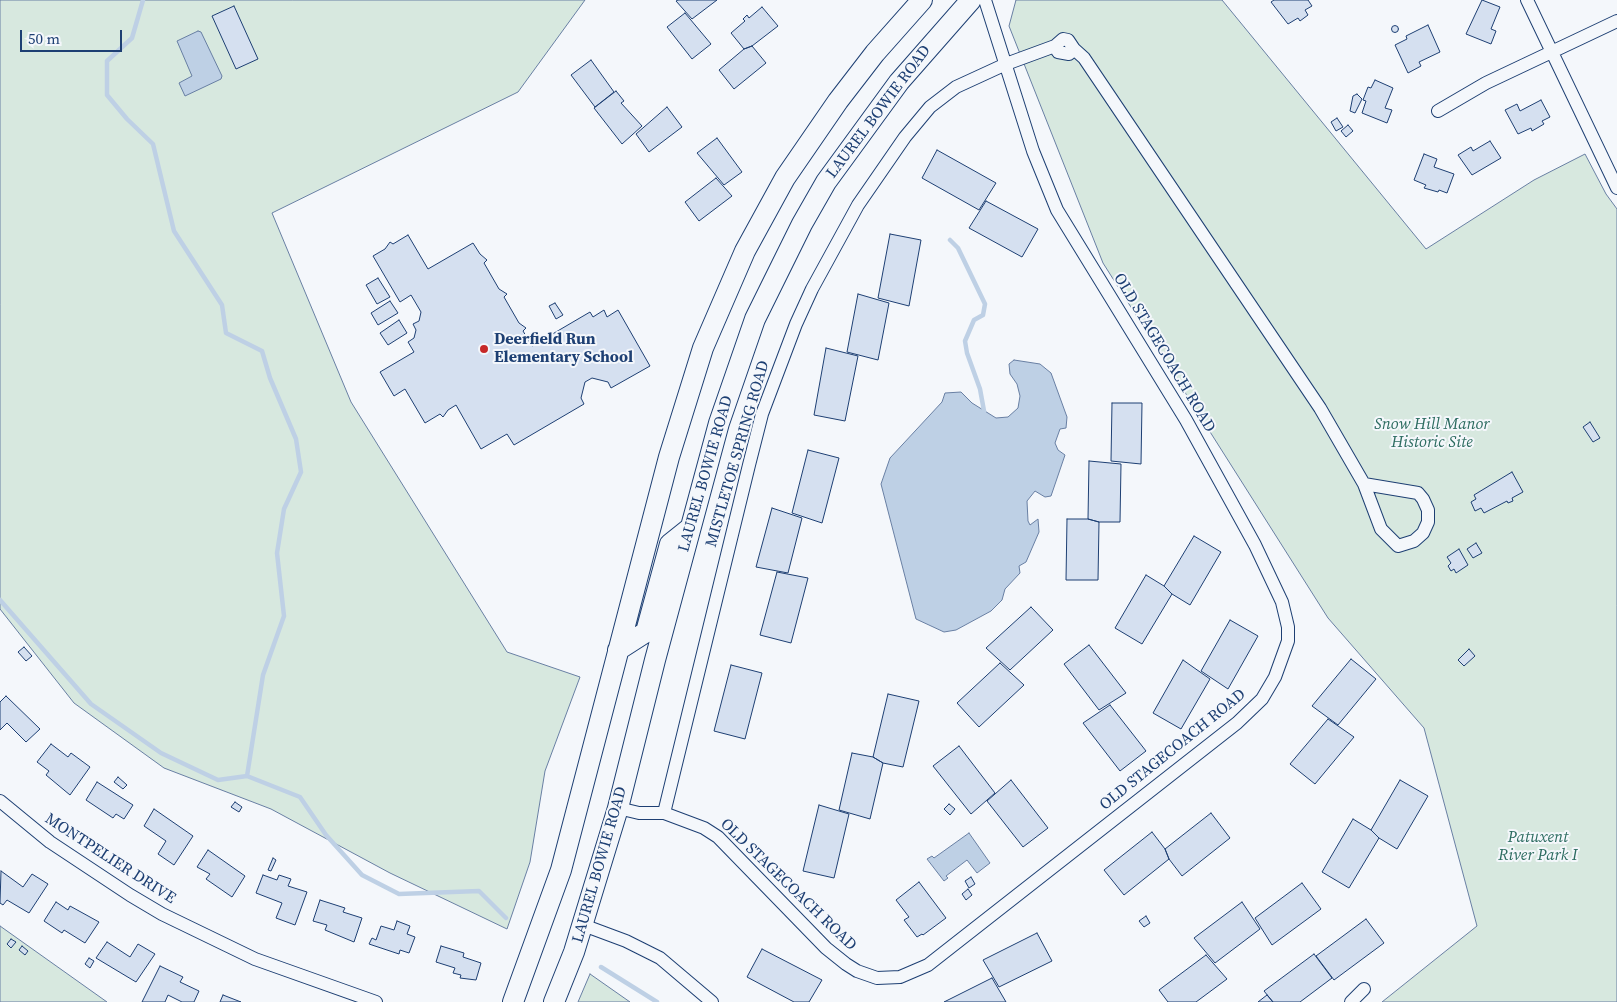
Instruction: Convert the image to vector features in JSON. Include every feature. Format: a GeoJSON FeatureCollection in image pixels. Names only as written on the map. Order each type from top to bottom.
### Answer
{"type":"FeatureCollection","features":[{"type":"Feature","properties":{"kind":"main road"},"geometry":{"type":"LineString","coordinates":[[513,1002],[561,870],[684,405],[703,348],[745,251],[775,194],[814,133],[875,53],[922,0]]}},
{"type":"Feature","properties":{"kind":"main road","name":"LAUREL BOWIE ROAD"},"geometry":{"type":"LineString","coordinates":[[554,1002],[583,925],[618,808],[719,423],[736,369],[755,320],[802,224],[826,182],[882,104],[930,44],[971,0]]}},
{"type":"Feature","properties":{"kind":"main road"},"geometry":{"type":"LineString","coordinates":[[618,650],[646,632],[670,544],[690,528]]}},
{"type":"Feature","properties":{"kind":"street","name":"OLD STAGECOACH ROAD"},"geometry":{"type":"LineString","coordinates":[[618,808],[639,813],[664,813],[704,828],[718,837],[826,948],[846,964],[868,975],[886,978],[900,977],[928,965],[1237,722],[1262,699],[1275,677],[1288,641],[1288,627],[1282,602],[1255,545],[1186,420],[1057,210],[1033,151],[985,0]]}},
{"type":"Feature","properties":{"kind":"street"},"geometry":{"type":"LineString","coordinates":[[1528,0],[1617,188]]}},
{"type":"Feature","properties":{"kind":"street"},"geometry":{"type":"LineString","coordinates":[[1438,111],[1486,83],[1617,21]]}},
{"type":"Feature","properties":{"kind":"street","name":"MISTLETOE SPRING ROAD"},"geometry":{"type":"LineString","coordinates":[[664,813],[689,714],[723,563],[760,423],[779,366],[812,288],[858,205],[905,137],[930,108],[956,87],[1006,64],[1054,46],[1058,52],[1069,54],[1074,49],[1084,58],[1314,400],[1364,484]]}},
{"type":"Feature","properties":{"kind":"street"},"geometry":{"type":"LineString","coordinates":[[1364,484],[1418,494],[1423,499],[1428,510],[1428,522],[1423,533],[1414,541],[1398,546],[1381,528],[1364,484]]}},
{"type":"Feature","properties":{"kind":"street","name":"MONTPELIER DRIVE"},"geometry":{"type":"LineString","coordinates":[[0,801],[50,842],[130,896],[162,914],[255,959],[376,1002]]}},
{"type":"Feature","properties":{"kind":"street"},"geometry":{"type":"LineString","coordinates":[[583,925],[660,958],[700,989],[712,1002]]}},
{"type":"Feature","properties":{"kind":"street"},"geometry":{"type":"LineString","coordinates":[[1351,1002],[1364,989]]}},
{"type":"Feature","properties":{"kind":"green space"},"geometry":{"type":"Polygon","coordinates":[[[0,0],[585,0],[518,92],[272,213],[351,402],[507,652],[580,677],[545,771],[530,862],[507,929],[390,873],[271,809],[164,768],[74,703],[0,609],[0,0]]]}},
{"type":"Feature","properties":{"kind":"green space","name":"Snow Hill Manor Historic Site"},"geometry":{"type":"Polygon","coordinates":[[[1016,0],[1222,0],[1426,249],[1534,180],[1585,154],[1606,194],[1617,209],[1617,1002],[1382,1002],[1477,926],[1424,728],[1328,618],[1103,263],[1009,26],[1016,0]]]}},
{"type":"Feature","properties":{"kind":"green space"},"geometry":{"type":"Polygon","coordinates":[[[0,926],[107,1002],[0,1002],[0,926]]]}},
{"type":"Feature","properties":{"kind":"green space"},"geometry":{"type":"Polygon","coordinates":[[[590,974],[630,1002],[578,1002],[590,974]]]}},
{"type":"Feature","properties":{"kind":"water"},"geometry":{"type":"Polygon","coordinates":[[[198,31],[201,32],[222,76],[221,79],[185,96],[179,83],[192,76],[177,41],[198,31]]]}},
{"type":"Feature","properties":{"kind":"water"},"geometry":{"type":"Polygon","coordinates":[[[1014,360],[1040,364],[1051,373],[1067,417],[1066,428],[1060,429],[1055,443],[1058,450],[1065,455],[1051,496],[1045,497],[1035,491],[1027,501],[1028,521],[1030,525],[1038,519],[1039,532],[1026,562],[1019,566],[1020,573],[1005,589],[1002,600],[991,611],[956,630],[944,632],[916,619],[881,484],[890,458],[942,402],[945,393],[961,392],[972,403],[996,418],[1008,417],[1018,408],[1020,396],[1017,384],[1010,374],[1009,364],[1014,360]]]}},
{"type":"Feature","properties":{"kind":"water"},"geometry":{"type":"Polygon","coordinates":[[[969,833],[990,863],[977,873],[967,860],[946,876],[948,878],[944,881],[927,859],[932,856],[934,858],[969,833]]]}},
{"type":"Feature","properties":{"kind":"building"},"geometry":{"type":"Polygon","coordinates":[[[717,0],[692,19],[676,1],[717,0]]]}},
{"type":"Feature","properties":{"kind":"building"},"geometry":{"type":"Polygon","coordinates":[[[1274,0],[1308,0],[1312,6],[1305,10],[1308,15],[1300,21],[1298,18],[1288,24],[1271,2],[1274,0]]]}},
{"type":"Feature","properties":{"kind":"building"},"geometry":{"type":"Polygon","coordinates":[[[1482,0],[1500,7],[1491,29],[1496,31],[1491,44],[1466,34],[1482,0]]]}},
{"type":"Feature","properties":{"kind":"building"},"geometry":{"type":"Polygon","coordinates":[[[234,6],[258,59],[236,69],[212,16],[234,6]]]}},
{"type":"Feature","properties":{"kind":"building"},"geometry":{"type":"Polygon","coordinates":[[[762,7],[778,26],[752,46],[744,49],[731,33],[745,21],[743,19],[747,15],[749,18],[762,7]]]}},
{"type":"Feature","properties":{"kind":"building"},"geometry":{"type":"Polygon","coordinates":[[[685,13],[711,44],[692,59],[667,27],[685,13]]]}},
{"type":"Feature","properties":{"kind":"building"},"geometry":{"type":"Polygon","coordinates":[[[1395,25],[1399,29],[1395,33],[1391,29],[1395,25]]]}},
{"type":"Feature","properties":{"kind":"building"},"geometry":{"type":"Polygon","coordinates":[[[1428,25],[1440,52],[1419,62],[1421,66],[1408,73],[1395,45],[1407,39],[1406,36],[1428,25]]]}},
{"type":"Feature","properties":{"kind":"building"},"geometry":{"type":"Polygon","coordinates":[[[752,46],[766,63],[734,89],[719,70],[744,49],[752,46]]]}},
{"type":"Feature","properties":{"kind":"building"},"geometry":{"type":"Polygon","coordinates":[[[591,60],[614,92],[595,107],[571,75],[591,60]]]}},
{"type":"Feature","properties":{"kind":"building"},"geometry":{"type":"Polygon","coordinates":[[[1375,80],[1393,88],[1385,108],[1392,110],[1387,123],[1362,113],[1366,101],[1363,100],[1368,87],[1371,88],[1375,80]]]}},
{"type":"Feature","properties":{"kind":"building"},"geometry":{"type":"Polygon","coordinates":[[[616,91],[624,101],[621,103],[642,126],[622,144],[594,108],[616,91]]]}},
{"type":"Feature","properties":{"kind":"building"},"geometry":{"type":"Polygon","coordinates":[[[1357,94],[1362,99],[1355,113],[1350,111],[1353,96],[1357,94]]]}},
{"type":"Feature","properties":{"kind":"building"},"geometry":{"type":"Polygon","coordinates":[[[1541,100],[1550,117],[1542,121],[1544,124],[1532,131],[1531,128],[1518,134],[1505,110],[1517,104],[1520,111],[1541,100]]]}},
{"type":"Feature","properties":{"kind":"building"},"geometry":{"type":"Polygon","coordinates":[[[667,107],[682,127],[649,152],[636,134],[667,107]]]}},
{"type":"Feature","properties":{"kind":"building"},"geometry":{"type":"Polygon","coordinates":[[[1337,118],[1343,127],[1336,131],[1331,122],[1337,118]]]}},
{"type":"Feature","properties":{"kind":"building"},"geometry":{"type":"Polygon","coordinates":[[[1348,125],[1353,131],[1346,137],[1341,131],[1348,125]]]}},
{"type":"Feature","properties":{"kind":"building"},"geometry":{"type":"Polygon","coordinates":[[[717,138],[742,172],[724,185],[697,153],[717,138]]]}},
{"type":"Feature","properties":{"kind":"building"},"geometry":{"type":"Polygon","coordinates":[[[1490,141],[1501,158],[1472,175],[1458,155],[1471,147],[1473,151],[1490,141]]]}},
{"type":"Feature","properties":{"kind":"building"},"geometry":{"type":"Polygon","coordinates":[[[937,150],[996,183],[979,210],[922,178],[937,150]]]}},
{"type":"Feature","properties":{"kind":"building"},"geometry":{"type":"Polygon","coordinates":[[[1424,154],[1437,159],[1434,167],[1454,174],[1447,193],[1424,188],[1426,185],[1414,180],[1424,154]]]}},
{"type":"Feature","properties":{"kind":"building"},"geometry":{"type":"Polygon","coordinates":[[[716,178],[732,196],[699,221],[685,202],[716,178]]]}},
{"type":"Feature","properties":{"kind":"building"},"geometry":{"type":"Polygon","coordinates":[[[986,201],[1038,229],[1022,257],[969,228],[986,201]]]}},
{"type":"Feature","properties":{"kind":"building"},"geometry":{"type":"Polygon","coordinates":[[[890,234],[921,240],[909,306],[878,298],[890,234]]]}},
{"type":"Feature","properties":{"kind":"building"},"geometry":{"type":"Polygon","coordinates":[[[408,235],[428,269],[473,243],[480,254],[487,260],[484,263],[499,289],[507,294],[504,297],[519,323],[526,328],[523,331],[532,346],[590,312],[593,317],[604,310],[607,317],[618,310],[650,366],[611,388],[608,382],[592,378],[585,382],[581,398],[584,404],[514,445],[507,434],[481,449],[456,405],[448,410],[443,417],[440,414],[425,423],[405,389],[394,396],[380,372],[414,352],[408,342],[414,338],[416,330],[413,324],[419,321],[421,312],[411,295],[400,302],[373,256],[385,249],[390,242],[393,244],[408,235]]]}},
{"type":"Feature","properties":{"kind":"building"},"geometry":{"type":"Polygon","coordinates":[[[378,278],[390,297],[377,304],[366,285],[378,278]]]}},
{"type":"Feature","properties":{"kind":"building"},"geometry":{"type":"Polygon","coordinates":[[[858,294],[889,303],[878,360],[847,352],[858,294]]]}},
{"type":"Feature","properties":{"kind":"building"},"geometry":{"type":"Polygon","coordinates":[[[390,301],[398,313],[378,325],[371,313],[390,301]]]}},
{"type":"Feature","properties":{"kind":"building"},"geometry":{"type":"Polygon","coordinates":[[[555,303],[563,315],[556,319],[549,306],[555,303]]]}},
{"type":"Feature","properties":{"kind":"building"},"geometry":{"type":"Polygon","coordinates":[[[399,320],[407,333],[388,345],[380,333],[399,320]]]}},
{"type":"Feature","properties":{"kind":"building"},"geometry":{"type":"Polygon","coordinates":[[[826,348],[858,356],[845,421],[814,415],[826,348]]]}},
{"type":"Feature","properties":{"kind":"building"},"geometry":{"type":"Polygon","coordinates":[[[1112,403],[1142,403],[1141,464],[1111,461],[1112,403]]]}},
{"type":"Feature","properties":{"kind":"building"},"geometry":{"type":"Polygon","coordinates":[[[1590,422],[1600,438],[1593,442],[1583,427],[1590,422]]]}},
{"type":"Feature","properties":{"kind":"building"},"geometry":{"type":"Polygon","coordinates":[[[808,450],[839,458],[822,523],[792,513],[808,450]]]}},
{"type":"Feature","properties":{"kind":"building"},"geometry":{"type":"Polygon","coordinates":[[[1089,461],[1121,464],[1120,522],[1099,522],[1088,519],[1089,461]]]}},
{"type":"Feature","properties":{"kind":"building"},"geometry":{"type":"Polygon","coordinates":[[[1512,472],[1523,492],[1512,498],[1513,501],[1508,503],[1507,501],[1484,513],[1481,508],[1475,511],[1471,502],[1476,499],[1474,495],[1512,472]]]}},
{"type":"Feature","properties":{"kind":"building"},"geometry":{"type":"Polygon","coordinates":[[[772,508],[802,518],[788,573],[756,567],[772,508]]]}},
{"type":"Feature","properties":{"kind":"building"},"geometry":{"type":"Polygon","coordinates":[[[1067,519],[1088,519],[1099,522],[1098,580],[1066,580],[1067,519]]]}},
{"type":"Feature","properties":{"kind":"building"},"geometry":{"type":"Polygon","coordinates":[[[1194,536],[1221,552],[1190,605],[1172,594],[1164,586],[1194,536]]]}},
{"type":"Feature","properties":{"kind":"building"},"geometry":{"type":"Polygon","coordinates":[[[1476,543],[1482,553],[1473,558],[1467,549],[1476,543]]]}},
{"type":"Feature","properties":{"kind":"building"},"geometry":{"type":"Polygon","coordinates":[[[1459,549],[1468,565],[1456,573],[1454,569],[1451,571],[1448,566],[1451,563],[1447,557],[1459,549]]]}},
{"type":"Feature","properties":{"kind":"building"},"geometry":{"type":"Polygon","coordinates":[[[777,572],[808,578],[791,643],[760,635],[777,572]]]}},
{"type":"Feature","properties":{"kind":"building"},"geometry":{"type":"Polygon","coordinates":[[[1146,575],[1164,586],[1172,594],[1142,644],[1115,628],[1146,575]]]}},
{"type":"Feature","properties":{"kind":"building"},"geometry":{"type":"Polygon","coordinates":[[[1031,607],[1053,630],[1010,670],[986,648],[1031,607]]]}},
{"type":"Feature","properties":{"kind":"building"},"geometry":{"type":"Polygon","coordinates":[[[1230,620],[1258,636],[1228,689],[1201,671],[1230,620]]]}},
{"type":"Feature","properties":{"kind":"building"},"geometry":{"type":"Polygon","coordinates":[[[1089,645],[1126,693],[1099,710],[1064,664],[1089,645]]]}},
{"type":"Feature","properties":{"kind":"building"},"geometry":{"type":"Polygon","coordinates":[[[24,647],[32,656],[26,661],[18,652],[24,647]]]}},
{"type":"Feature","properties":{"kind":"building"},"geometry":{"type":"Polygon","coordinates":[[[1469,649],[1475,656],[1464,666],[1458,660],[1469,649]]]}},
{"type":"Feature","properties":{"kind":"building"},"geometry":{"type":"Polygon","coordinates":[[[1351,659],[1376,679],[1338,725],[1312,706],[1351,659]]]}},
{"type":"Feature","properties":{"kind":"building"},"geometry":{"type":"Polygon","coordinates":[[[1183,660],[1210,679],[1181,729],[1153,713],[1183,660]]]}},
{"type":"Feature","properties":{"kind":"building"},"geometry":{"type":"Polygon","coordinates":[[[1000,663],[1024,685],[979,727],[957,703],[1000,663]]]}},
{"type":"Feature","properties":{"kind":"building"},"geometry":{"type":"Polygon","coordinates":[[[731,665],[762,673],[745,739],[714,731],[731,665]]]}},
{"type":"Feature","properties":{"kind":"building"},"geometry":{"type":"Polygon","coordinates":[[[888,694],[919,701],[903,767],[883,763],[873,757],[888,694]]]}},
{"type":"Feature","properties":{"kind":"building"},"geometry":{"type":"Polygon","coordinates":[[[6,696],[40,729],[26,742],[7,723],[0,730],[0,702],[6,696]]]}},
{"type":"Feature","properties":{"kind":"building"},"geometry":{"type":"Polygon","coordinates":[[[1110,705],[1146,751],[1120,771],[1083,723],[1110,705]]]}},
{"type":"Feature","properties":{"kind":"building"},"geometry":{"type":"Polygon","coordinates":[[[1328,719],[1354,737],[1315,784],[1290,764],[1328,719]]]}},
{"type":"Feature","properties":{"kind":"building"},"geometry":{"type":"Polygon","coordinates":[[[51,744],[68,757],[71,753],[90,767],[70,795],[46,775],[49,771],[37,762],[51,744]]]}},
{"type":"Feature","properties":{"kind":"building"},"geometry":{"type":"Polygon","coordinates":[[[959,746],[995,793],[971,814],[933,766],[959,746]]]}},
{"type":"Feature","properties":{"kind":"building"},"geometry":{"type":"Polygon","coordinates":[[[852,753],[873,757],[883,763],[870,819],[839,810],[852,753]]]}},
{"type":"Feature","properties":{"kind":"building"},"geometry":{"type":"Polygon","coordinates":[[[118,777],[127,785],[123,789],[114,782],[118,777]]]}},
{"type":"Feature","properties":{"kind":"building"},"geometry":{"type":"Polygon","coordinates":[[[1011,780],[1048,828],[1023,847],[987,801],[1011,780]]]}},
{"type":"Feature","properties":{"kind":"building"},"geometry":{"type":"Polygon","coordinates":[[[1400,780],[1428,796],[1397,849],[1379,838],[1371,830],[1400,780]]]}},
{"type":"Feature","properties":{"kind":"building"},"geometry":{"type":"Polygon","coordinates":[[[97,782],[133,805],[124,819],[116,814],[113,818],[86,800],[97,782]]]}},
{"type":"Feature","properties":{"kind":"building"},"geometry":{"type":"Polygon","coordinates":[[[235,802],[242,807],[239,812],[231,807],[235,802]]]}},
{"type":"Feature","properties":{"kind":"building"},"geometry":{"type":"Polygon","coordinates":[[[949,804],[955,809],[950,815],[944,809],[949,804]]]}},
{"type":"Feature","properties":{"kind":"building"},"geometry":{"type":"Polygon","coordinates":[[[819,805],[849,814],[834,878],[803,871],[819,805]]]}},
{"type":"Feature","properties":{"kind":"building"},"geometry":{"type":"Polygon","coordinates":[[[154,809],[193,836],[174,865],[158,854],[166,841],[144,826],[154,809]]]}},
{"type":"Feature","properties":{"kind":"building"},"geometry":{"type":"Polygon","coordinates":[[[1211,813],[1230,838],[1182,876],[1169,859],[1165,849],[1211,813]]]}},
{"type":"Feature","properties":{"kind":"building"},"geometry":{"type":"Polygon","coordinates":[[[1353,819],[1371,830],[1379,838],[1349,888],[1322,872],[1353,819]]]}},
{"type":"Feature","properties":{"kind":"building"},"geometry":{"type":"Polygon","coordinates":[[[1152,832],[1165,849],[1169,859],[1124,895],[1104,870],[1152,832]]]}},
{"type":"Feature","properties":{"kind":"building"},"geometry":{"type":"Polygon","coordinates":[[[208,850],[245,876],[232,897],[206,879],[210,874],[197,867],[208,850]]]}},
{"type":"Feature","properties":{"kind":"building"},"geometry":{"type":"Polygon","coordinates":[[[273,858],[276,860],[271,871],[268,870],[273,858]]]}},
{"type":"Feature","properties":{"kind":"building"},"geometry":{"type":"Polygon","coordinates":[[[1,871],[23,887],[32,874],[48,884],[29,913],[7,900],[3,905],[0,903],[1,871]]]}},
{"type":"Feature","properties":{"kind":"building"},"geometry":{"type":"Polygon","coordinates":[[[263,875],[277,880],[279,875],[291,879],[288,886],[307,892],[295,925],[276,918],[282,903],[256,893],[263,875]]]}},
{"type":"Feature","properties":{"kind":"building"},"geometry":{"type":"Polygon","coordinates":[[[971,877],[975,884],[969,888],[965,881],[971,877]]]}},
{"type":"Feature","properties":{"kind":"building"},"geometry":{"type":"Polygon","coordinates":[[[919,882],[946,918],[923,935],[917,937],[904,920],[909,917],[896,900],[919,882]]]}},
{"type":"Feature","properties":{"kind":"building"},"geometry":{"type":"Polygon","coordinates":[[[1302,883],[1321,909],[1272,945],[1255,918],[1302,883]]]}},
{"type":"Feature","properties":{"kind":"building"},"geometry":{"type":"Polygon","coordinates":[[[968,889],[972,895],[966,900],[962,894],[968,889]]]}},
{"type":"Feature","properties":{"kind":"building"},"geometry":{"type":"Polygon","coordinates":[[[320,900],[345,908],[343,912],[362,918],[354,942],[325,930],[327,925],[313,921],[320,900]]]}},
{"type":"Feature","properties":{"kind":"building"},"geometry":{"type":"Polygon","coordinates":[[[56,902],[68,910],[70,906],[99,922],[85,943],[64,930],[62,933],[44,921],[56,902]]]}},
{"type":"Feature","properties":{"kind":"building"},"geometry":{"type":"Polygon","coordinates":[[[1242,902],[1260,929],[1215,963],[1194,938],[1242,902]]]}},
{"type":"Feature","properties":{"kind":"building"},"geometry":{"type":"Polygon","coordinates":[[[1146,916],[1150,923],[1144,927],[1139,921],[1146,916]]]}},
{"type":"Feature","properties":{"kind":"building"},"geometry":{"type":"Polygon","coordinates":[[[1366,919],[1384,943],[1334,980],[1316,956],[1366,919]]]}},
{"type":"Feature","properties":{"kind":"building"},"geometry":{"type":"Polygon","coordinates":[[[397,921],[410,926],[407,934],[415,937],[409,953],[400,950],[399,954],[369,944],[372,938],[376,940],[381,926],[394,930],[397,921]]]}},
{"type":"Feature","properties":{"kind":"building"},"geometry":{"type":"Polygon","coordinates":[[[1037,933],[1052,961],[999,987],[983,960],[1037,933]]]}},
{"type":"Feature","properties":{"kind":"building"},"geometry":{"type":"Polygon","coordinates":[[[11,939],[16,942],[11,948],[7,944],[11,939]]]}},
{"type":"Feature","properties":{"kind":"building"},"geometry":{"type":"Polygon","coordinates":[[[107,942],[130,957],[138,944],[155,954],[136,982],[96,958],[107,942]]]}},
{"type":"Feature","properties":{"kind":"building"},"geometry":{"type":"Polygon","coordinates":[[[22,946],[28,951],[25,955],[19,950],[22,946]]]}},
{"type":"Feature","properties":{"kind":"building"},"geometry":{"type":"Polygon","coordinates":[[[441,946],[464,953],[463,957],[481,963],[476,980],[460,978],[461,975],[453,973],[455,968],[436,962],[441,946]]]}},
{"type":"Feature","properties":{"kind":"building"},"geometry":{"type":"Polygon","coordinates":[[[762,949],[822,980],[809,1002],[794,1002],[747,977],[762,949]]]}},
{"type":"Feature","properties":{"kind":"building"},"geometry":{"type":"Polygon","coordinates":[[[1314,954],[1332,978],[1300,1002],[1273,1002],[1264,991],[1314,954]]]}},
{"type":"Feature","properties":{"kind":"building"},"geometry":{"type":"Polygon","coordinates":[[[1206,955],[1227,979],[1196,1002],[1168,1002],[1159,990],[1206,955]]]}},
{"type":"Feature","properties":{"kind":"building"},"geometry":{"type":"Polygon","coordinates":[[[89,958],[94,961],[90,968],[85,964],[89,958]]]}},
{"type":"Feature","properties":{"kind":"building"},"geometry":{"type":"Polygon","coordinates":[[[160,966],[183,977],[180,982],[199,991],[194,1002],[182,1002],[168,995],[165,1002],[142,1002],[160,966]]]}},
{"type":"Feature","properties":{"kind":"building"},"geometry":{"type":"Polygon","coordinates":[[[992,978],[1006,1002],[944,1002],[992,978]]]}},
{"type":"Feature","properties":{"kind":"building"},"geometry":{"type":"Polygon","coordinates":[[[223,995],[241,1002],[220,1002],[223,995]]]}},
{"type":"Feature","properties":{"kind":"building"},"geometry":{"type":"Polygon","coordinates":[[[1267,995],[1273,1002],[1258,1002],[1267,995]]]}},
{"type":"Feature","properties":{"kind":"waterway"},"geometry":{"type":"LineString","coordinates":[[143,0],[132,38],[107,61],[107,95],[127,119],[153,144],[174,231],[222,305],[226,333],[262,351],[270,378],[296,439],[301,472],[284,509],[277,553],[284,616],[263,675],[247,776],[300,797],[326,835],[362,875],[399,894],[479,891],[506,918]]}},
{"type":"Feature","properties":{"kind":"waterway"},"geometry":{"type":"LineString","coordinates":[[950,240],[958,248],[985,304],[983,315],[974,320],[965,341],[967,353],[980,389],[984,411]]}},
{"type":"Feature","properties":{"kind":"waterway"},"geometry":{"type":"LineString","coordinates":[[0,600],[91,704],[161,753],[218,780],[247,776]]}},
{"type":"Feature","properties":{"kind":"waterway"},"geometry":{"type":"LineString","coordinates":[[601,967],[657,1002]]}},
{"type":"Feature","properties":{"kind":"place","name":"Deerfield Run Elementary School"},"geometry":{"type":"Point","coordinates":[484,349]}},
{"type":"Feature","properties":{"kind":"park label","name":"Patuxent River Park I"},"geometry":{"type":"Point","coordinates":[1538,847]}}]}
